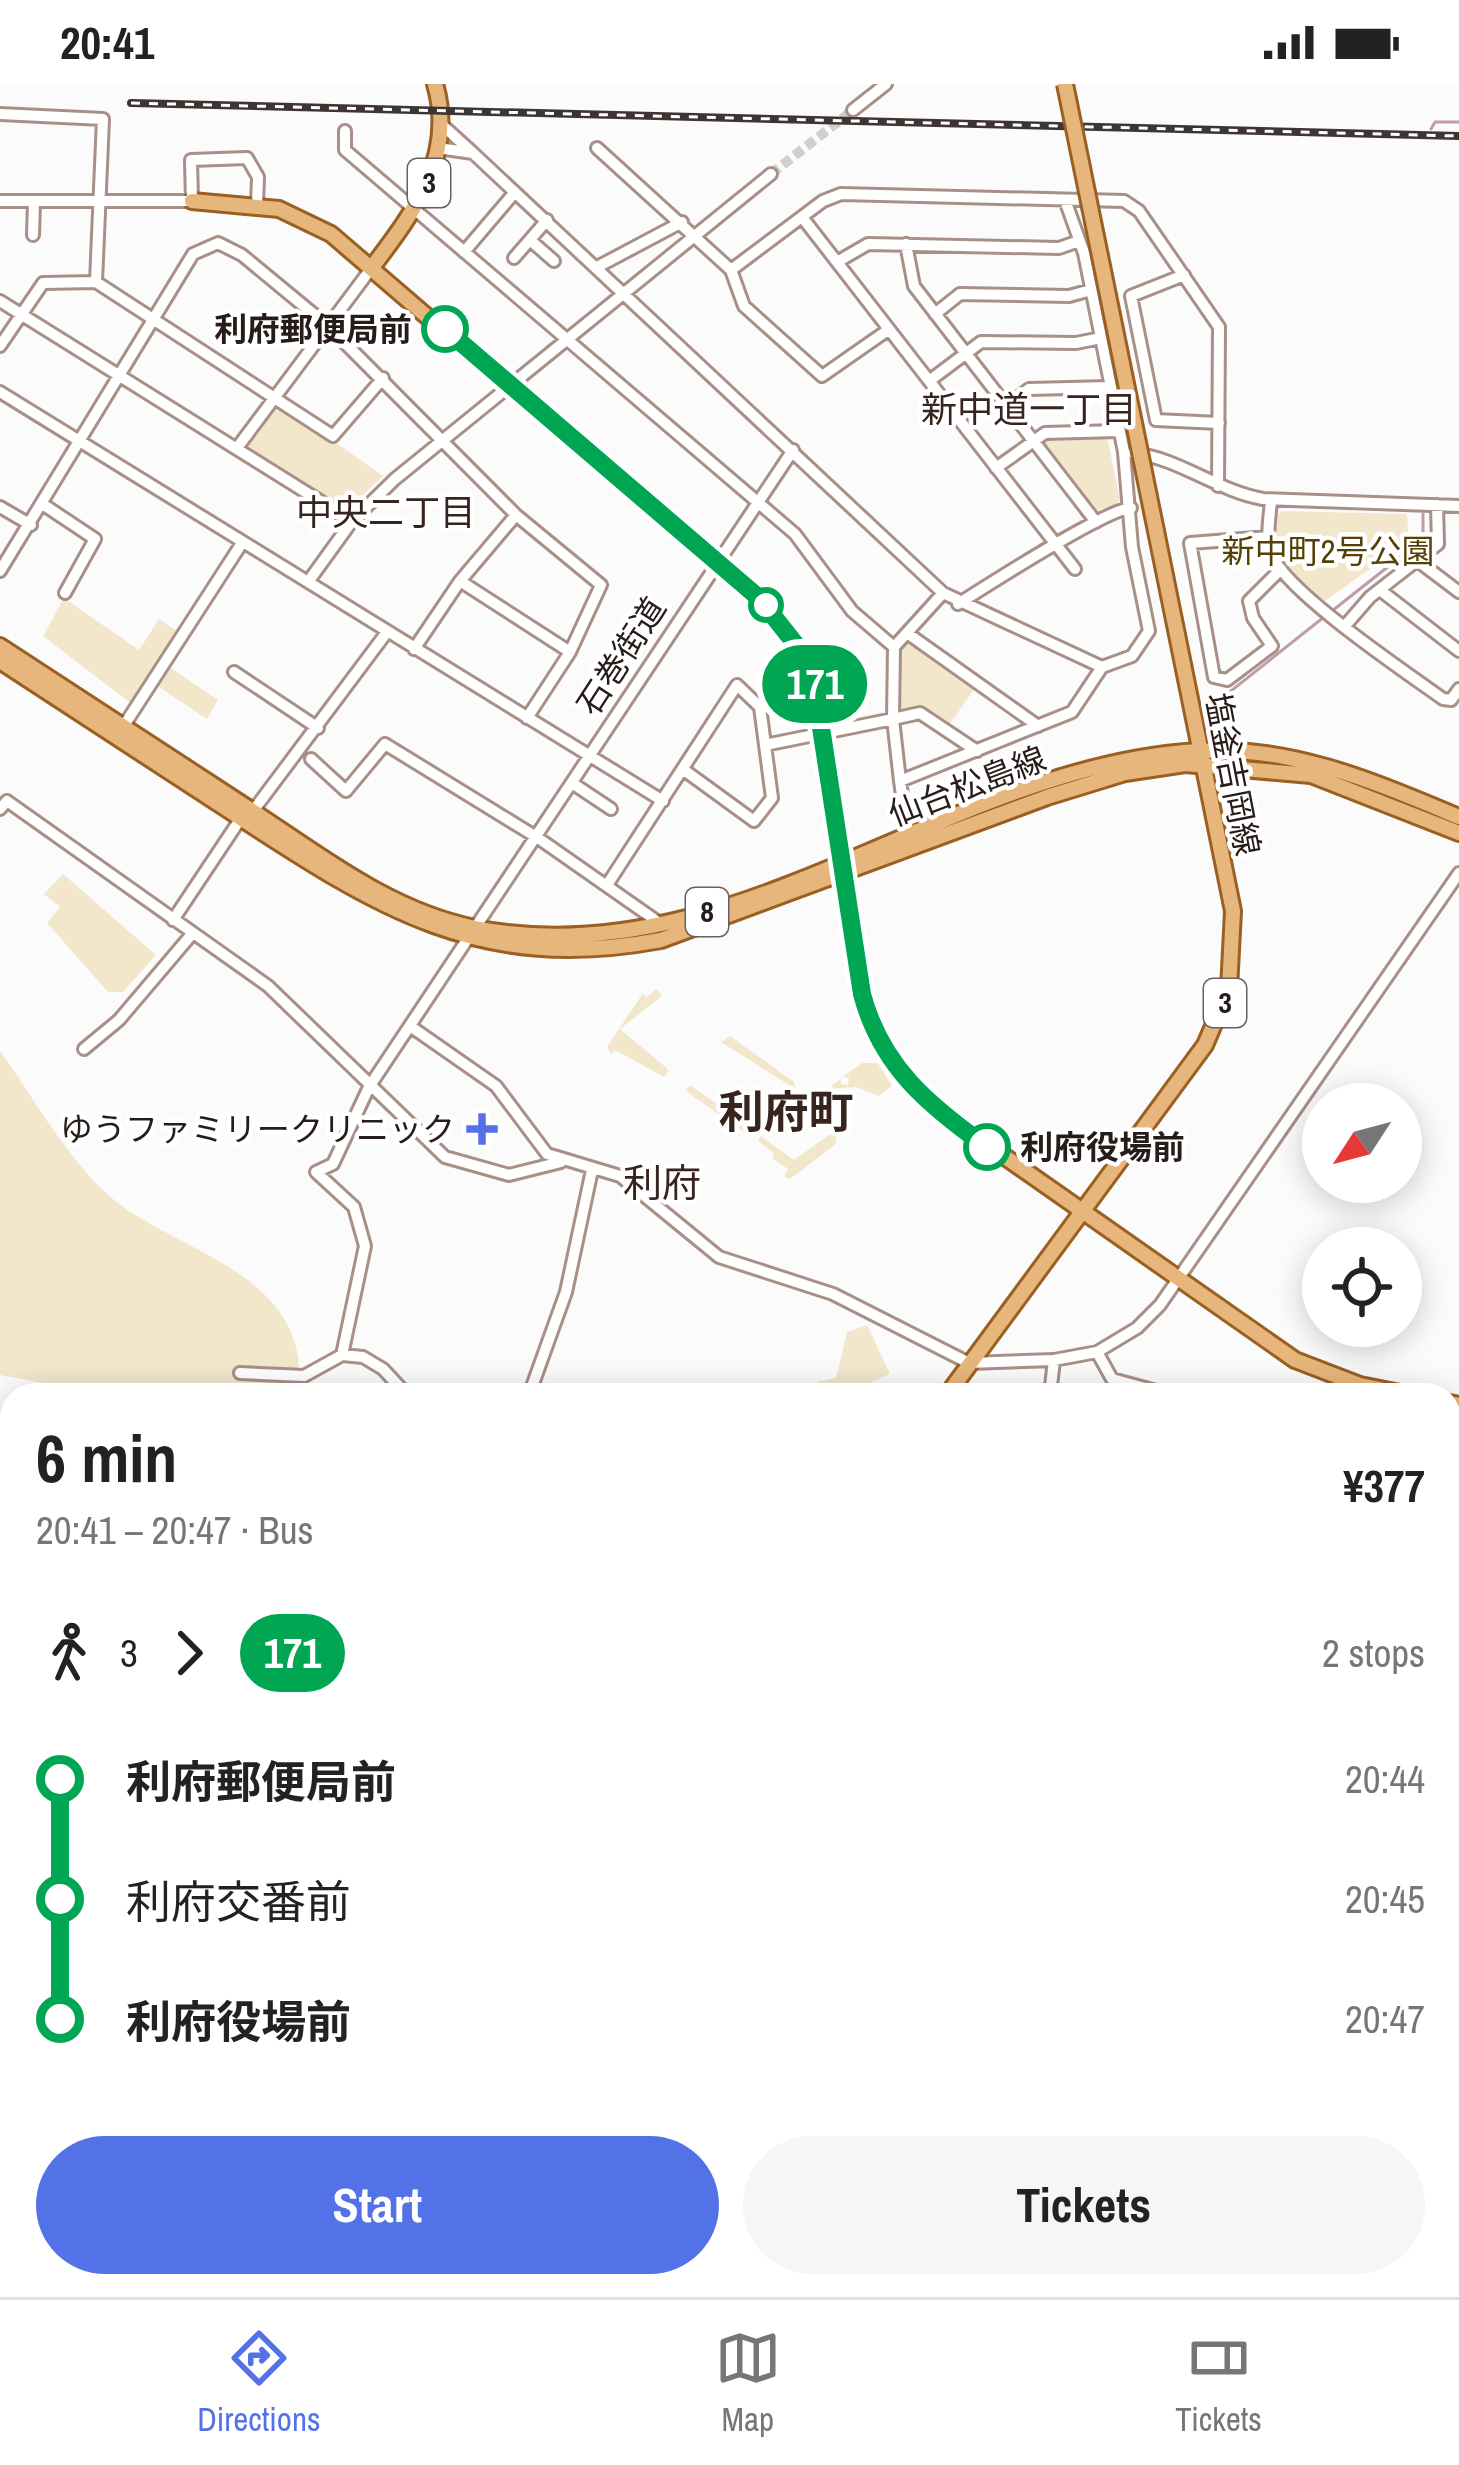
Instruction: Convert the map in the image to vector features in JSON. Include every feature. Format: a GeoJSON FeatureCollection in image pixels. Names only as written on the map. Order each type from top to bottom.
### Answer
{"type":"FeatureCollection","features":[{"type":"Feature","properties":{"kind":"main road","name":"3"},"geometry":{"type":"LineString","coordinates":[[373,266],[415,210],[438,148],[435,84]]}},
{"type":"Feature","properties":{"kind":"main road","name":"塩釜吉岡線"},"geometry":{"type":"LineString","coordinates":[[955,1383],[1205,1045],[1229,989],[1232,911],[1065,84]]}},
{"type":"Feature","properties":{"kind":"main road"},"geometry":{"type":"LineString","coordinates":[[192,201],[257,205],[309,220],[373,266],[769,609],[797,646],[814,682],[826,734],[867,1014],[897,1070],[936,1110],[1081,1213],[1294,1360],[1343,1383]]}},
{"type":"Feature","properties":{"kind":"main road","name":"仙台松島線"},"geometry":{"type":"LineString","coordinates":[[0,646],[247,815]]}},
{"type":"Feature","properties":{"kind":"main road","name":"仙台松島線"},"geometry":{"type":"LineString","coordinates":[[0,661],[372,890],[473,933],[563,950],[632,946],[697,930],[908,836],[1093,768],[1274,755],[1335,768],[1459,818]]}},
{"type":"Feature","properties":{"kind":"main road","name":"仙台松島線"},"geometry":{"type":"LineString","coordinates":[[473,933],[563,938],[663,927],[1085,784],[1202,757],[1311,775],[1459,833]]}},
{"type":"Feature","properties":{"kind":"street"},"geometry":{"type":"LineString","coordinates":[[853,110],[886,84]]}},
{"type":"Feature","properties":{"kind":"street"},"geometry":{"type":"LineString","coordinates":[[0,114],[103,119],[96,282]]}},
{"type":"Feature","properties":{"kind":"street"},"geometry":{"type":"LineString","coordinates":[[440,124],[626,291],[943,592],[958,604],[1102,667]]}},
{"type":"Feature","properties":{"kind":"street"},"geometry":{"type":"LineString","coordinates":[[345,131],[344,150],[795,534],[852,611],[894,647]]}},
{"type":"Feature","properties":{"kind":"street"},"geometry":{"type":"LineString","coordinates":[[438,148],[473,153]]}},
{"type":"Feature","properties":{"kind":"street"},"geometry":{"type":"LineString","coordinates":[[596,148],[731,271],[744,306],[822,376],[889,330]]}},
{"type":"Feature","properties":{"kind":"street"},"geometry":{"type":"LineString","coordinates":[[0,201],[192,201],[192,158],[247,158],[258,177],[257,205]]}},
{"type":"Feature","properties":{"kind":"street"},"geometry":{"type":"LineString","coordinates":[[308,582],[352,521],[771,174]]}},
{"type":"Feature","properties":{"kind":"street"},"geometry":{"type":"LineString","coordinates":[[464,252],[515,192]]}},
{"type":"Feature","properties":{"kind":"street"},"geometry":{"type":"LineString","coordinates":[[731,271],[841,194],[1131,205],[1219,327],[1218,486]]}},
{"type":"Feature","properties":{"kind":"street"},"geometry":{"type":"LineString","coordinates":[[900,781],[1072,712],[1102,667],[1132,656],[1148,631],[1132,547],[1124,452],[1091,290],[1065,200]]}},
{"type":"Feature","properties":{"kind":"street"},"geometry":{"type":"LineString","coordinates":[[33,235],[34,202]]}},
{"type":"Feature","properties":{"kind":"street"},"geometry":{"type":"LineString","coordinates":[[802,217],[1075,569]]}},
{"type":"Feature","properties":{"kind":"street"},"geometry":{"type":"LineString","coordinates":[[514,258],[547,220]]}},
{"type":"Feature","properties":{"kind":"street"},"geometry":{"type":"LineString","coordinates":[[599,266],[682,222]]}},
{"type":"Feature","properties":{"kind":"street"},"geometry":{"type":"LineString","coordinates":[[530,240],[554,262]]}},
{"type":"Feature","properties":{"kind":"street"},"geometry":{"type":"LineString","coordinates":[[836,262],[858,246],[1059,248],[1078,241]]}},
{"type":"Feature","properties":{"kind":"street"},"geometry":{"type":"LineString","coordinates":[[0,571],[194,254],[218,243],[242,255],[328,326],[446,439],[516,515],[601,585],[570,652],[527,718]]}},
{"type":"Feature","properties":{"kind":"street"},"geometry":{"type":"LineString","coordinates":[[906,244],[908,276],[1096,521]]}},
{"type":"Feature","properties":{"kind":"street"},"geometry":{"type":"LineString","coordinates":[[237,448],[373,266]]}},
{"type":"Feature","properties":{"kind":"street"},"geometry":{"type":"LineString","coordinates":[[1184,275],[1131,296],[1156,420],[1219,423]]}},
{"type":"Feature","properties":{"kind":"street"},"geometry":{"type":"LineString","coordinates":[[0,346],[43,283],[96,282],[333,436],[382,378]]}},
{"type":"Feature","properties":{"kind":"street"},"geometry":{"type":"LineString","coordinates":[[935,314],[961,294],[1069,296],[1091,290]]}},
{"type":"Feature","properties":{"kind":"street"},"geometry":{"type":"LineString","coordinates":[[0,301],[352,521]]}},
{"type":"Feature","properties":{"kind":"street"},"geometry":{"type":"LineString","coordinates":[[929,382],[981,342],[1076,343],[1101,338]]}},
{"type":"Feature","properties":{"kind":"street"},"geometry":{"type":"LineString","coordinates":[[1006,406],[1029,389],[1110,387]]}},
{"type":"Feature","properties":{"kind":"street","name":"石巻街道"},"geometry":{"type":"LineString","coordinates":[[0,392],[588,756],[793,450]]}},
{"type":"Feature","properties":{"kind":"street"},"geometry":{"type":"LineString","coordinates":[[996,468],[1045,433],[1118,430]]}},
{"type":"Feature","properties":{"kind":"street"},"geometry":{"type":"LineString","coordinates":[[1124,452],[1158,456],[1218,486],[1271,500],[1459,506]]}},
{"type":"Feature","properties":{"kind":"street"},"geometry":{"type":"LineString","coordinates":[[1271,500],[1269,537],[1281,569],[1335,619],[1446,700],[1459,689]]}},
{"type":"Feature","properties":{"kind":"street"},"geometry":{"type":"LineString","coordinates":[[44,505],[95,538],[65,593]]}},
{"type":"Feature","properties":{"kind":"street"},"geometry":{"type":"LineString","coordinates":[[1335,619],[1438,544],[1437,506]]}},
{"type":"Feature","properties":{"kind":"street"},"geometry":{"type":"LineString","coordinates":[[0,507],[32,525]]}},
{"type":"Feature","properties":{"kind":"street"},"geometry":{"type":"LineString","coordinates":[[958,604],[1116,508],[1131,508]]}},
{"type":"Feature","properties":{"kind":"street"},"geometry":{"type":"LineString","coordinates":[[414,649],[460,581],[516,515]]}},
{"type":"Feature","properties":{"kind":"street"},"geometry":{"type":"LineString","coordinates":[[1269,537],[1190,543],[1214,676],[1227,680],[1272,646],[1253,618],[1250,601],[1281,569]]}},
{"type":"Feature","properties":{"kind":"street"},"geometry":{"type":"LineString","coordinates":[[123,727],[242,543]]}},
{"type":"Feature","properties":{"kind":"street"},"geometry":{"type":"LineString","coordinates":[[1418,561],[1459,592]]}},
{"type":"Feature","properties":{"kind":"street"},"geometry":{"type":"LineString","coordinates":[[460,581],[570,652]]}},
{"type":"Feature","properties":{"kind":"street"},"geometry":{"type":"LineString","coordinates":[[1380,590],[1459,651]]}},
{"type":"Feature","properties":{"kind":"street"},"geometry":{"type":"LineString","coordinates":[[908,836],[893,718],[894,647],[943,592]]}},
{"type":"Feature","properties":{"kind":"street"},"geometry":{"type":"LineString","coordinates":[[173,920],[387,632]]}},
{"type":"Feature","properties":{"kind":"street"},"geometry":{"type":"LineString","coordinates":[[907,633],[1038,726]]}},
{"type":"Feature","properties":{"kind":"street"},"geometry":{"type":"LineString","coordinates":[[234,672],[318,728]]}},
{"type":"Feature","properties":{"kind":"street"},"geometry":{"type":"LineString","coordinates":[[608,884],[737,685],[760,707],[772,798],[754,821],[684,770]]}},
{"type":"Feature","properties":{"kind":"street"},"geometry":{"type":"LineString","coordinates":[[765,745],[920,713],[977,751]]}},
{"type":"Feature","properties":{"kind":"street"},"geometry":{"type":"LineString","coordinates":[[310,759],[346,791],[385,743],[608,884],[663,927]]}},
{"type":"Feature","properties":{"kind":"street"},"geometry":{"type":"LineString","coordinates":[[341,1355],[364,1246],[354,1207],[316,1172],[334,1164],[369,1087],[588,756],[663,800]]}},
{"type":"Feature","properties":{"kind":"street"},"geometry":{"type":"LineString","coordinates":[[572,783],[611,808]]}},
{"type":"Feature","properties":{"kind":"street"},"geometry":{"type":"LineString","coordinates":[[2,802],[268,986],[445,1157],[509,1175],[561,1162]]}},
{"type":"Feature","properties":{"kind":"street"},"geometry":{"type":"LineString","coordinates":[[410,1026],[496,1086],[529,1136],[561,1162],[631,1183],[719,1257],[832,1294],[969,1364],[1054,1360],[1097,1352],[1137,1328],[1178,1281],[1459,873]]}},
{"type":"Feature","properties":{"kind":"street"},"geometry":{"type":"LineString","coordinates":[[84,1048],[119,1020],[192,934]]}},
{"type":"Feature","properties":{"kind":"street"},"geometry":{"type":"LineString","coordinates":[[533,1383],[572,1270],[592,1170]]}},
{"type":"Feature","properties":{"kind":"street"},"geometry":{"type":"LineString","coordinates":[[1097,1352],[1112,1379],[1127,1383]]}},
{"type":"Feature","properties":{"kind":"street"},"geometry":{"type":"LineString","coordinates":[[240,1373],[304,1376],[341,1355],[373,1363],[394,1383]]}},
{"type":"Feature","properties":{"kind":"street"},"geometry":{"type":"LineString","coordinates":[[1051,1383],[1054,1360]]}},
{"type":"Feature","properties":{"kind":"green space"},"geometry":{"type":"Polygon","coordinates":[[[276,404],[383,476],[347,510],[250,452],[246,446],[276,404]]]}},
{"type":"Feature","properties":{"kind":"green space"},"geometry":{"type":"Polygon","coordinates":[[[1048,437],[1103,437],[1108,441],[1120,500],[1116,505],[1094,511],[1043,445],[1048,437]]]}},
{"type":"Feature","properties":{"kind":"green space","name":"新中町2号公園"},"geometry":{"type":"Polygon","coordinates":[[[1281,511],[1407,514],[1409,541],[1325,601],[1293,573],[1275,549],[1273,524],[1281,511]]]}},
{"type":"Feature","properties":{"kind":"green space"},"geometry":{"type":"Polygon","coordinates":[[[64,598],[139,650],[159,619],[180,633],[133,705],[43,636],[64,598]]]}},
{"type":"Feature","properties":{"kind":"green space"},"geometry":{"type":"Polygon","coordinates":[[[908,641],[976,687],[949,725],[921,708],[898,712],[901,650],[908,641]]]}},
{"type":"Feature","properties":{"kind":"green space"},"geometry":{"type":"Polygon","coordinates":[[[168,666],[218,700],[207,719],[156,685],[168,666]]]}},
{"type":"Feature","properties":{"kind":"green space"},"geometry":{"type":"Polygon","coordinates":[[[63,874],[156,955],[123,992],[108,992],[47,923],[60,907],[44,894],[63,874]]]}},
{"type":"Feature","properties":{"kind":"green space"},"geometry":{"type":"Polygon","coordinates":[[[657,989],[662,996],[620,1029],[669,1070],[664,1077],[615,1050],[611,1054],[607,1047],[643,993],[646,997],[657,989]]]}},
{"type":"Feature","properties":{"kind":"green space"},"geometry":{"type":"Polygon","coordinates":[[[730,1036],[794,1082],[795,1089],[721,1042],[730,1036]]]}},
{"type":"Feature","properties":{"kind":"green space"},"geometry":{"type":"Polygon","coordinates":[[[0,1051],[66,1148],[97,1184],[137,1216],[248,1281],[271,1301],[288,1326],[298,1356],[293,1383],[43,1383],[0,1375],[0,1051]]]}},
{"type":"Feature","properties":{"kind":"green space"},"geometry":{"type":"Polygon","coordinates":[[[862,1063],[878,1063],[892,1086],[879,1096],[856,1087],[828,1089],[841,1078],[841,1084],[848,1085],[849,1078],[842,1077],[862,1063]]]}},
{"type":"Feature","properties":{"kind":"green space"},"geometry":{"type":"Polygon","coordinates":[[[690,1085],[755,1131],[751,1137],[686,1091],[690,1085]]]}},
{"type":"Feature","properties":{"kind":"green space"},"geometry":{"type":"Polygon","coordinates":[[[836,1130],[836,1144],[790,1179],[784,1176],[788,1169],[758,1141],[761,1136],[794,1160],[836,1130]]]}},
{"type":"Feature","properties":{"kind":"green space"},"geometry":{"type":"Polygon","coordinates":[[[867,1325],[890,1374],[870,1383],[818,1383],[836,1378],[847,1332],[867,1325]]]}},
{"type":"Feature","properties":{"kind":"waterway"},"geometry":{"type":"LineString","coordinates":[[1431,129],[1435,122],[1459,122]]}},
{"type":"Feature","properties":{"kind":"waterway"},"geometry":{"type":"LineString","coordinates":[[1332,611],[1423,539],[1423,514]]}},
{"type":"Feature","properties":{"kind":"waterway"},"geometry":{"type":"LineString","coordinates":[[1217,702],[1324,617]]}},
{"type":"Feature","properties":{"kind":"tunnel"},"geometry":{"type":"LineString","coordinates":[[771,174],[853,110]]}},
{"type":"Feature","properties":{"kind":"railway"},"geometry":{"type":"LineString","coordinates":[[131,103],[1459,136]]}},
{"type":"Feature","properties":{"kind":"bus line","name":"171"},"geometry":{"type":"LineString","coordinates":[[445,329],[780,620],[814,682],[826,734],[862,994],[875,1035],[910,1087],[987,1147]]}},
{"type":"Feature","properties":{"kind":"place","name":"利府郵便局前"},"geometry":{"type":"Point","coordinates":[445,329]}},
{"type":"Feature","properties":{"kind":"place","name":"ゆうファミリークリニック"},"geometry":{"type":"Point","coordinates":[482,1129]}},
{"type":"Feature","properties":{"kind":"place","name":"利府役場前"},"geometry":{"type":"Point","coordinates":[987,1147]}},
{"type":"Feature","properties":{"kind":"district","name":"新中道一丁目"},"geometry":{"type":"Point","coordinates":[1029,409]}},
{"type":"Feature","properties":{"kind":"district","name":"中央二丁目"},"geometry":{"type":"Point","coordinates":[386,512]}},
{"type":"Feature","properties":{"kind":"district","name":"利府町"},"geometry":{"type":"Point","coordinates":[786,1112]}},
{"type":"Feature","properties":{"kind":"district","name":"利府"},"geometry":{"type":"Point","coordinates":[662,1183]}}]}
